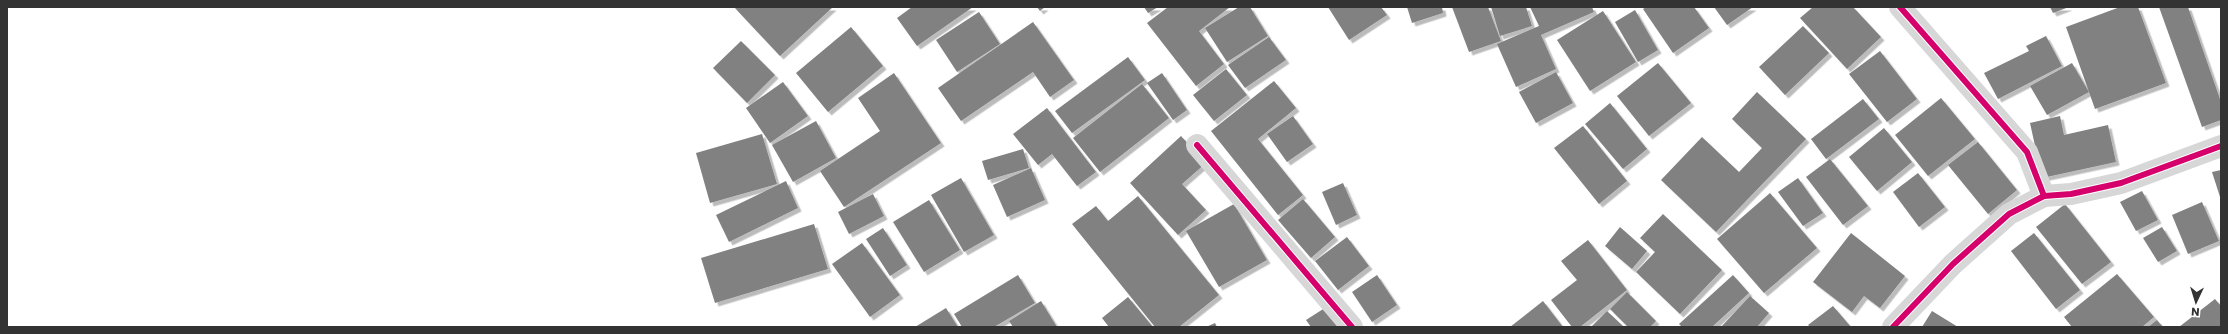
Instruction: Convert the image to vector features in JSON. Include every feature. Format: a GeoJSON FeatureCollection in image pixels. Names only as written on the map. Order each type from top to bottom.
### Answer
{"type":"FeatureCollection","features":[{"type":"Feature","properties":{"kind":"street"},"geometry":{"type":"LineString","coordinates":[[1900,7],[2028,152],[2044,196]]}},
{"type":"Feature","properties":{"kind":"street"},"geometry":{"type":"LineString","coordinates":[[1197,145],[1352,327]]}},
{"type":"Feature","properties":{"kind":"street"},"geometry":{"type":"LineString","coordinates":[[1893,327],[1964,254],[2009,214],[2044,196],[2071,194],[2121,183],[2221,146]]}},
{"type":"Feature","properties":{"kind":"building"},"geometry":{"type":"Polygon","coordinates":[[[734,7],[833,7],[780,56],[734,7]]]}},
{"type":"Feature","properties":{"kind":"building"},"geometry":{"type":"Polygon","coordinates":[[[912,7],[973,7],[917,46],[897,18],[912,7]]]}},
{"type":"Feature","properties":{"kind":"building"},"geometry":{"type":"Polygon","coordinates":[[[1037,7],[1045,7],[1040,11],[1037,7]]]}},
{"type":"Feature","properties":{"kind":"building"},"geometry":{"type":"Polygon","coordinates":[[[1144,7],[1158,7],[1148,13],[1144,7]]]}},
{"type":"Feature","properties":{"kind":"building"},"geometry":{"type":"Polygon","coordinates":[[[1168,7],[1230,7],[1199,31],[1224,64],[1196,86],[1147,23],[1168,7]]]}},
{"type":"Feature","properties":{"kind":"building"},"geometry":{"type":"Polygon","coordinates":[[[1239,7],[1250,7],[1268,36],[1227,62],[1205,28],[1239,7]]]}},
{"type":"Feature","properties":{"kind":"building"},"geometry":{"type":"Polygon","coordinates":[[[1328,7],[1381,7],[1387,15],[1349,40],[1328,7]]]}},
{"type":"Feature","properties":{"kind":"building"},"geometry":{"type":"Polygon","coordinates":[[[1407,7],[1442,7],[1443,13],[1412,23],[1407,7]]]}},
{"type":"Feature","properties":{"kind":"building"},"geometry":{"type":"Polygon","coordinates":[[[1452,7],[1488,7],[1501,41],[1469,52],[1452,7]]]}},
{"type":"Feature","properties":{"kind":"building"},"geometry":{"type":"Polygon","coordinates":[[[1491,7],[1526,7],[1532,26],[1500,36],[1491,7]]]}},
{"type":"Feature","properties":{"kind":"building"},"geometry":{"type":"Polygon","coordinates":[[[1530,7],[1592,7],[1594,12],[1541,35],[1556,69],[1516,87],[1497,44],[1539,26],[1530,7]]]}},
{"type":"Feature","properties":{"kind":"building"},"geometry":{"type":"Polygon","coordinates":[[[1646,7],[1694,7],[1709,28],[1673,53],[1643,9],[1646,7]]]}},
{"type":"Feature","properties":{"kind":"building"},"geometry":{"type":"Polygon","coordinates":[[[1714,7],[1753,7],[1727,25],[1714,7]]]}},
{"type":"Feature","properties":{"kind":"building"},"geometry":{"type":"Polygon","coordinates":[[[1813,7],[1853,7],[1881,37],[1847,69],[1800,18],[1813,7]]]}},
{"type":"Feature","properties":{"kind":"building"},"geometry":{"type":"Polygon","coordinates":[[[2050,7],[2069,7],[2053,13],[2050,7]]]}},
{"type":"Feature","properties":{"kind":"building"},"geometry":{"type":"Polygon","coordinates":[[[2120,7],[2138,7],[2166,83],[2095,109],[2066,27],[2120,7]]]}},
{"type":"Feature","properties":{"kind":"building"},"geometry":{"type":"Polygon","coordinates":[[[2159,7],[2188,7],[2221,102],[2221,120],[2202,127],[2159,7]]]}},
{"type":"Feature","properties":{"kind":"building"},"geometry":{"type":"Polygon","coordinates":[[[1635,10],[1658,50],[1638,62],[1615,22],[1635,10]]]}},
{"type":"Feature","properties":{"kind":"building"},"geometry":{"type":"Polygon","coordinates":[[[1603,11],[1636,62],[1590,91],[1557,40],[1603,11]]]}},
{"type":"Feature","properties":{"kind":"building"},"geometry":{"type":"Polygon","coordinates":[[[979,12],[1000,44],[957,72],[936,40],[979,12]]]}},
{"type":"Feature","properties":{"kind":"building"},"geometry":{"type":"Polygon","coordinates":[[[1033,22],[1074,80],[1050,97],[1033,72],[961,121],[938,88],[1033,22]]]}},
{"type":"Feature","properties":{"kind":"building"},"geometry":{"type":"Polygon","coordinates":[[[1803,26],[1829,53],[1785,95],[1759,67],[1803,26]]]}},
{"type":"Feature","properties":{"kind":"building"},"geometry":{"type":"Polygon","coordinates":[[[851,27],[883,66],[828,112],[796,73],[851,27]]]}},
{"type":"Feature","properties":{"kind":"building"},"geometry":{"type":"Polygon","coordinates":[[[2046,36],[2062,66],[1998,99],[1984,73],[2029,51],[2026,46],[2046,36]]]}},
{"type":"Feature","properties":{"kind":"building"},"geometry":{"type":"Polygon","coordinates":[[[1269,37],[1286,60],[1245,88],[1228,65],[1269,37]]]}},
{"type":"Feature","properties":{"kind":"building"},"geometry":{"type":"Polygon","coordinates":[[[741,41],[775,75],[747,103],[713,68],[741,41]]]}},
{"type":"Feature","properties":{"kind":"building"},"geometry":{"type":"Polygon","coordinates":[[[1880,51],[1917,99],[1887,122],[1849,74],[1880,51]]]}},
{"type":"Feature","properties":{"kind":"building"},"geometry":{"type":"Polygon","coordinates":[[[1128,57],[1145,80],[1072,133],[1055,111],[1128,57]]]}},
{"type":"Feature","properties":{"kind":"building"},"geometry":{"type":"Polygon","coordinates":[[[1658,63],[1691,103],[1649,136],[1617,96],[1658,63]]]}},
{"type":"Feature","properties":{"kind":"building"},"geometry":{"type":"Polygon","coordinates":[[[2072,63],[2089,92],[2047,115],[2030,86],[2072,63]]]}},
{"type":"Feature","properties":{"kind":"building"},"geometry":{"type":"Polygon","coordinates":[[[1226,69],[1247,95],[1214,121],[1193,95],[1226,69]]]}},
{"type":"Feature","properties":{"kind":"building"},"geometry":{"type":"Polygon","coordinates":[[[1556,72],[1573,103],[1536,123],[1519,92],[1556,72]]]}},
{"type":"Feature","properties":{"kind":"building"},"geometry":{"type":"Polygon","coordinates":[[[894,73],[941,143],[844,207],[820,171],[880,131],[858,98],[894,73]]]}},
{"type":"Feature","properties":{"kind":"building"},"geometry":{"type":"Polygon","coordinates":[[[1162,73],[1187,110],[1173,120],[1147,83],[1162,73]]]}},
{"type":"Feature","properties":{"kind":"building"},"geometry":{"type":"Polygon","coordinates":[[[1274,81],[1296,108],[1258,139],[1303,195],[1278,215],[1211,131],[1274,81]]]}},
{"type":"Feature","properties":{"kind":"building"},"geometry":{"type":"Polygon","coordinates":[[[783,82],[808,116],[770,143],[746,108],[783,82]]]}},
{"type":"Feature","properties":{"kind":"building"},"geometry":{"type":"Polygon","coordinates":[[[1142,84],[1169,118],[1100,172],[1073,138],[1142,84]]]}},
{"type":"Feature","properties":{"kind":"building"},"geometry":{"type":"Polygon","coordinates":[[[1757,92],[1806,139],[1716,232],[1661,180],[1702,137],[1739,172],[1762,148],[1732,119],[1757,92]]]}},
{"type":"Feature","properties":{"kind":"building"},"geometry":{"type":"Polygon","coordinates":[[[1941,98],[1975,139],[1928,176],[1895,135],[1941,98]]]}},
{"type":"Feature","properties":{"kind":"building"},"geometry":{"type":"Polygon","coordinates":[[[1863,99],[1879,119],[1826,159],[1811,139],[1863,99]]]}},
{"type":"Feature","properties":{"kind":"building"},"geometry":{"type":"Polygon","coordinates":[[[1610,103],[1647,149],[1623,169],[1585,124],[1610,103]]]}},
{"type":"Feature","properties":{"kind":"building"},"geometry":{"type":"Polygon","coordinates":[[[1047,108],[1096,172],[1077,186],[1052,154],[1038,165],[1013,134],[1047,108]]]}},
{"type":"Feature","properties":{"kind":"building"},"geometry":{"type":"Polygon","coordinates":[[[1293,116],[1313,144],[1287,162],[1267,134],[1293,116]]]}},
{"type":"Feature","properties":{"kind":"building"},"geometry":{"type":"Polygon","coordinates":[[[2060,116],[2064,135],[2108,125],[2116,162],[2042,178],[2030,123],[2060,116]]]}},
{"type":"Feature","properties":{"kind":"building"},"geometry":{"type":"Polygon","coordinates":[[[816,121],[836,158],[793,182],[772,145],[816,121]]]}},
{"type":"Feature","properties":{"kind":"building"},"geometry":{"type":"Polygon","coordinates":[[[1583,126],[1627,181],[1599,204],[1554,148],[1583,126]]]}},
{"type":"Feature","properties":{"kind":"building"},"geometry":{"type":"Polygon","coordinates":[[[1884,128],[1912,162],[1877,191],[1849,157],[1884,128]]]}},
{"type":"Feature","properties":{"kind":"building"},"geometry":{"type":"Polygon","coordinates":[[[762,134],[777,184],[710,203],[696,153],[762,134]]]}},
{"type":"Feature","properties":{"kind":"building"},"geometry":{"type":"Polygon","coordinates":[[[1181,136],[1206,163],[1182,184],[1206,210],[1178,235],[1130,183],[1181,136]]]}},
{"type":"Feature","properties":{"kind":"building"},"geometry":{"type":"Polygon","coordinates":[[[1978,142],[2017,190],[1988,214],[1948,165],[1978,142]]]}},
{"type":"Feature","properties":{"kind":"building"},"geometry":{"type":"Polygon","coordinates":[[[1023,149],[1029,168],[988,180],[982,161],[1023,149]]]}},
{"type":"Feature","properties":{"kind":"building"},"geometry":{"type":"Polygon","coordinates":[[[1830,159],[1868,206],[1843,225],[1806,177],[1830,159]]]}},
{"type":"Feature","properties":{"kind":"building"},"geometry":{"type":"Polygon","coordinates":[[[1031,168],[1045,200],[1007,217],[993,185],[1031,168]]]}},
{"type":"Feature","properties":{"kind":"building"},"geometry":{"type":"Polygon","coordinates":[[[2221,170],[2221,200],[2212,172],[2221,170]]]}},
{"type":"Feature","properties":{"kind":"building"},"geometry":{"type":"Polygon","coordinates":[[[1918,173],[1945,207],[1919,227],[1893,192],[1918,173]]]}},
{"type":"Feature","properties":{"kind":"building"},"geometry":{"type":"Polygon","coordinates":[[[961,178],[994,235],[964,252],[931,195],[961,178]]]}},
{"type":"Feature","properties":{"kind":"building"},"geometry":{"type":"Polygon","coordinates":[[[1798,178],[1823,213],[1803,226],[1778,192],[1798,178]]]}},
{"type":"Feature","properties":{"kind":"building"},"geometry":{"type":"Polygon","coordinates":[[[786,181],[798,208],[729,242],[716,215],[786,181]]]}},
{"type":"Feature","properties":{"kind":"building"},"geometry":{"type":"Polygon","coordinates":[[[1343,183],[1357,215],[1336,225],[1322,192],[1343,183]]]}},
{"type":"Feature","properties":{"kind":"building"},"geometry":{"type":"Polygon","coordinates":[[[2142,191],[2158,220],[2136,231],[2120,202],[2142,191]]]}},
{"type":"Feature","properties":{"kind":"building"},"geometry":{"type":"Polygon","coordinates":[[[1770,193],[1817,248],[1764,293],[1717,239],[1770,193]]]}},
{"type":"Feature","properties":{"kind":"building"},"geometry":{"type":"Polygon","coordinates":[[[873,194],[884,216],[849,234],[838,212],[873,194]]]}},
{"type":"Feature","properties":{"kind":"building"},"geometry":{"type":"Polygon","coordinates":[[[1138,196],[1219,295],[1179,327],[1155,327],[1072,224],[1096,206],[1108,221],[1138,196]]]}},
{"type":"Feature","properties":{"kind":"building"},"geometry":{"type":"Polygon","coordinates":[[[1303,199],[1335,237],[1311,258],[1278,220],[1303,199]]]}},
{"type":"Feature","properties":{"kind":"building"},"geometry":{"type":"Polygon","coordinates":[[[929,200],[960,250],[924,272],[893,222],[929,200]]]}},
{"type":"Feature","properties":{"kind":"building"},"geometry":{"type":"Polygon","coordinates":[[[2202,202],[2219,241],[2188,254],[2172,215],[2202,202]]]}},
{"type":"Feature","properties":{"kind":"building"},"geometry":{"type":"Polygon","coordinates":[[[1234,204],[1267,260],[1219,287],[1186,231],[1234,204]]]}},
{"type":"Feature","properties":{"kind":"building"},"geometry":{"type":"Polygon","coordinates":[[[2065,204],[2111,262],[2082,284],[2036,227],[2065,204]]]}},
{"type":"Feature","properties":{"kind":"building"},"geometry":{"type":"Polygon","coordinates":[[[1663,214],[1722,270],[1680,314],[1636,272],[1655,252],[1640,238],[1663,214]]]}},
{"type":"Feature","properties":{"kind":"building"},"geometry":{"type":"Polygon","coordinates":[[[814,224],[828,269],[715,303],[701,258],[814,224]]]}},
{"type":"Feature","properties":{"kind":"building"},"geometry":{"type":"Polygon","coordinates":[[[1620,227],[1647,251],[1632,269],[1605,246],[1620,227]]]}},
{"type":"Feature","properties":{"kind":"building"},"geometry":{"type":"Polygon","coordinates":[[[2162,227],[2177,251],[2158,262],[2143,238],[2162,227]]]}},
{"type":"Feature","properties":{"kind":"building"},"geometry":{"type":"Polygon","coordinates":[[[883,228],[907,265],[890,276],[866,239],[883,228]]]}},
{"type":"Feature","properties":{"kind":"building"},"geometry":{"type":"Polygon","coordinates":[[[1851,233],[1905,276],[1880,308],[1864,296],[1852,312],[1813,282],[1851,233]]]}},
{"type":"Feature","properties":{"kind":"building"},"geometry":{"type":"Polygon","coordinates":[[[2034,233],[2080,290],[2056,309],[2011,251],[2034,233]]]}},
{"type":"Feature","properties":{"kind":"building"},"geometry":{"type":"Polygon","coordinates":[[[1347,237],[1369,266],[1338,290],[1315,261],[1347,237]]]}},
{"type":"Feature","properties":{"kind":"building"},"geometry":{"type":"Polygon","coordinates":[[[1588,240],[1627,290],[1580,327],[1572,327],[1551,300],[1577,280],[1561,261],[1588,240]]]}},
{"type":"Feature","properties":{"kind":"building"},"geometry":{"type":"Polygon","coordinates":[[[862,243],[900,295],[870,317],[832,264],[862,243]]]}},
{"type":"Feature","properties":{"kind":"building"},"geometry":{"type":"Polygon","coordinates":[[[2117,274],[2154,317],[2142,327],[2072,327],[2064,317],[2117,274]]]}},
{"type":"Feature","properties":{"kind":"building"},"geometry":{"type":"Polygon","coordinates":[[[1018,275],[1035,303],[994,327],[962,327],[954,314],[1018,275]]]}},
{"type":"Feature","properties":{"kind":"building"},"geometry":{"type":"Polygon","coordinates":[[[1377,275],[1397,305],[1372,322],[1352,292],[1377,275]]]}},
{"type":"Feature","properties":{"kind":"building"},"geometry":{"type":"Polygon","coordinates":[[[1733,275],[1749,293],[1712,327],[1682,327],[1679,324],[1733,275]]]}},
{"type":"Feature","properties":{"kind":"building"},"geometry":{"type":"Polygon","coordinates":[[[1627,292],[1656,321],[1650,327],[1628,327],[1610,309],[1627,292]]]}},
{"type":"Feature","properties":{"kind":"building"},"geometry":{"type":"Polygon","coordinates":[[[1750,296],[1769,313],[1757,327],[1721,327],[1750,296]]]}},
{"type":"Feature","properties":{"kind":"building"},"geometry":{"type":"Polygon","coordinates":[[[1128,297],[1153,327],[1109,327],[1102,318],[1128,297]]]}},
{"type":"Feature","properties":{"kind":"building"},"geometry":{"type":"Polygon","coordinates":[[[2215,299],[2221,306],[2221,327],[2179,327],[2215,299]]]}},
{"type":"Feature","properties":{"kind":"building"},"geometry":{"type":"Polygon","coordinates":[[[1041,301],[1057,327],[1013,327],[1009,321],[1041,301]]]}},
{"type":"Feature","properties":{"kind":"building"},"geometry":{"type":"Polygon","coordinates":[[[1543,301],[1563,327],[1510,327],[1543,301]]]}},
{"type":"Feature","properties":{"kind":"building"},"geometry":{"type":"Polygon","coordinates":[[[1331,304],[1347,327],[1311,327],[1306,320],[1331,304]]]}},
{"type":"Feature","properties":{"kind":"building"},"geometry":{"type":"Polygon","coordinates":[[[1833,306],[1851,327],[1810,327],[1808,325],[1833,306]]]}},
{"type":"Feature","properties":{"kind":"building"},"geometry":{"type":"Polygon","coordinates":[[[946,308],[958,327],[915,327],[946,308]]]}},
{"type":"Feature","properties":{"kind":"building"},"geometry":{"type":"Polygon","coordinates":[[[1607,311],[1624,327],[1591,327],[1607,311]]]}},
{"type":"Feature","properties":{"kind":"building"},"geometry":{"type":"Polygon","coordinates":[[[1932,311],[1958,327],[1922,327],[1932,311]]]}},
{"type":"Feature","properties":{"kind":"building"},"geometry":{"type":"Polygon","coordinates":[[[2157,320],[2163,327],[2148,327],[2157,320]]]}},
{"type":"Feature","properties":{"kind":"building"},"geometry":{"type":"Polygon","coordinates":[[[1215,323],[1217,327],[1206,327],[1215,323]]]}},
{"type":"Feature","properties":{"kind":"cycle path"},"geometry":{"type":"LineString","coordinates":[[1900,7],[2027,152],[2044,196]]}},
{"type":"Feature","properties":{"kind":"cycle path"},"geometry":{"type":"LineString","coordinates":[[1197,145],[1352,327]]}},
{"type":"Feature","properties":{"kind":"cycle path"},"geometry":{"type":"LineString","coordinates":[[1893,327],[1953,264],[2009,214],[2044,196],[2071,194],[2121,183],[2221,146]]}}]}
